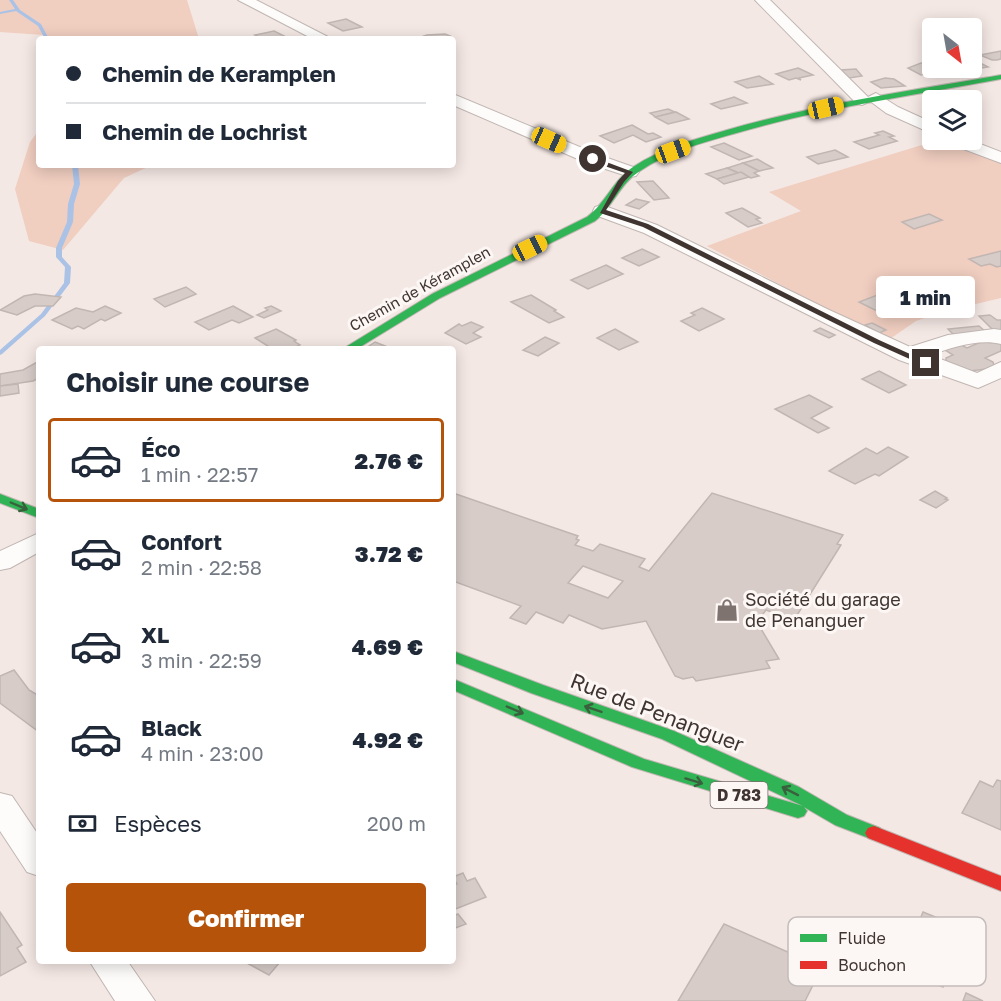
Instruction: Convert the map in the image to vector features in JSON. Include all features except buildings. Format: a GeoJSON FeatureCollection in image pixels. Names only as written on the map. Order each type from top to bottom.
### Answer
{"type":"FeatureCollection","features":[{"type":"Feature","properties":{"kind":"street"},"geometry":{"type":"LineString","coordinates":[[244,0],[319,36]]}},
{"type":"Feature","properties":{"kind":"street"},"geometry":{"type":"LineString","coordinates":[[762,0],[869,99],[922,124]]}},
{"type":"Feature","properties":{"kind":"street","name":"Chemin de Kéramplen"},"geometry":{"type":"LineString","coordinates":[[353,346],[395,320],[602,211],[621,181],[630,172],[656,158],[724,134],[869,99],[1001,77]]}},
{"type":"Feature","properties":{"kind":"street"},"geometry":{"type":"LineString","coordinates":[[456,100],[593,159],[630,172]]}},
{"type":"Feature","properties":{"kind":"street"},"geometry":{"type":"LineString","coordinates":[[981,150],[1001,158]]}},
{"type":"Feature","properties":{"kind":"street"},"geometry":{"type":"LineString","coordinates":[[602,211],[645,226],[907,355],[1001,387]]}},
{"type":"Feature","properties":{"kind":"street"},"geometry":{"type":"LineString","coordinates":[[907,355],[948,342],[994,335],[1001,337]]}},
{"type":"Feature","properties":{"kind":"street"},"geometry":{"type":"LineString","coordinates":[[978,381],[1001,369]]}},
{"type":"Feature","properties":{"kind":"street"},"geometry":{"type":"LineString","coordinates":[[0,498],[36,513]]}},
{"type":"Feature","properties":{"kind":"street"},"geometry":{"type":"LineString","coordinates":[[0,562],[36,543]]}},
{"type":"Feature","properties":{"kind":"street","name":"Rue de Penanguer"},"geometry":{"type":"LineString","coordinates":[[456,657],[537,689],[668,735],[793,792],[841,820],[1001,884]]}},
{"type":"Feature","properties":{"kind":"street","name":"Rue de Penanguer"},"geometry":{"type":"LineString","coordinates":[[456,685],[638,763],[780,807],[841,820]]}},
{"type":"Feature","properties":{"kind":"street"},"geometry":{"type":"LineString","coordinates":[[0,805],[36,859]]}},
{"type":"Feature","properties":{"kind":"street"},"geometry":{"type":"LineString","coordinates":[[109,964],[136,1001]]}},
{"type":"Feature","properties":{"kind":"shaded area"},"geometry":{"type":"Polygon","coordinates":[[[0,0],[187,0],[198,36],[44,36],[0,32],[0,0]]]}},
{"type":"Feature","properties":{"kind":"shaded area"},"geometry":{"type":"Polygon","coordinates":[[[36,134],[36,168],[146,168],[124,178],[63,250],[29,241],[15,189],[30,142],[36,134]]]}},
{"type":"Feature","properties":{"kind":"shaded area"},"geometry":{"type":"Polygon","coordinates":[[[922,145],[922,150],[967,150],[1001,162],[1001,298],[938,313],[916,321],[887,341],[707,246],[801,211],[769,192],[922,145]]]}},
{"type":"Feature","properties":{"kind":"waterway"},"geometry":{"type":"LineString","coordinates":[[11,0],[18,11],[40,25],[46,36]]}},
{"type":"Feature","properties":{"kind":"waterway"},"geometry":{"type":"LineString","coordinates":[[0,13],[17,10]]}},
{"type":"Feature","properties":{"kind":"waterway"},"geometry":{"type":"LineString","coordinates":[[0,353],[43,315],[67,283],[68,267],[59,257],[59,248],[70,222],[71,204],[77,184],[75,168]]}},
{"type":"Feature","properties":{"kind":"traffic: fast"},"geometry":{"type":"LineString","coordinates":[[353,346],[436,296],[591,219],[604,207],[629,174],[666,153],[709,138],[789,116],[1001,77]]}},
{"type":"Feature","properties":{"kind":"traffic: fast"},"geometry":{"type":"LineString","coordinates":[[0,498],[36,513]]}},
{"type":"Feature","properties":{"kind":"traffic: fast"},"geometry":{"type":"LineString","coordinates":[[456,657],[537,689],[668,735],[793,792],[841,820],[874,833]]}},
{"type":"Feature","properties":{"kind":"traffic: fast"},"geometry":{"type":"LineString","coordinates":[[456,685],[638,763],[798,811]]}},
{"type":"Feature","properties":{"kind":"traffic: jam"},"geometry":{"type":"LineString","coordinates":[[874,833],[1001,884]]}},
{"type":"Feature","properties":{"kind":"place","name":"Société du garage de Penanguer"},"geometry":{"type":"Point","coordinates":[727,610]}},
{"type":"Feature","properties":{"kind":"route"},"geometry":{"type":"LineString","coordinates":[[593,159],[630,172],[621,181],[602,211],[645,226],[876,342],[926,363]]}}]}
